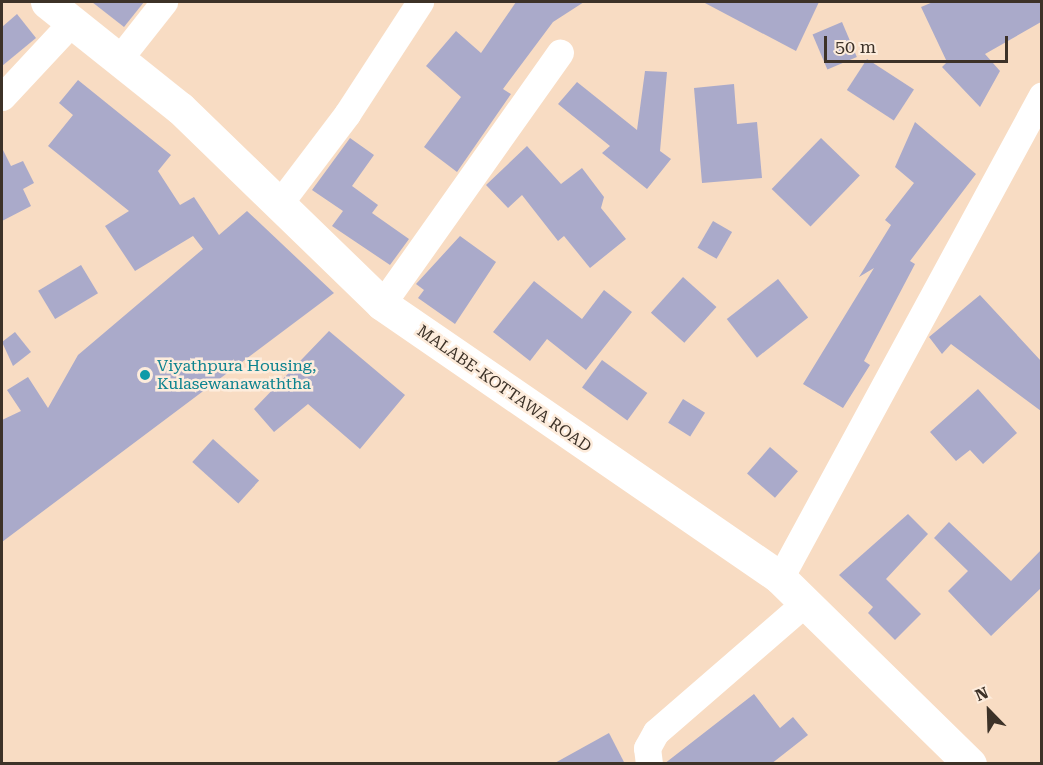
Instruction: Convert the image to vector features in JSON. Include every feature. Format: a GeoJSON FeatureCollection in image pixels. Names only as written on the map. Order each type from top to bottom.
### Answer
{"type":"FeatureCollection","features":[{"type":"Feature","properties":{"kind":"main road","name":"MALABE-KOTTAWA ROAD"},"geometry":{"type":"LineString","coordinates":[[47,2],[180,108],[382,304],[780,578],[970,764]]}},
{"type":"Feature","properties":{"kind":"street"},"geometry":{"type":"LineString","coordinates":[[119,59],[164,2]]}},
{"type":"Feature","properties":{"kind":"street"},"geometry":{"type":"LineString","coordinates":[[279,204],[347,114],[420,2]]}},
{"type":"Feature","properties":{"kind":"street"},"geometry":{"type":"LineString","coordinates":[[2,98],[72,22]]}},
{"type":"Feature","properties":{"kind":"street"},"geometry":{"type":"LineString","coordinates":[[382,304],[560,53]]}},
{"type":"Feature","properties":{"kind":"street"},"geometry":{"type":"LineString","coordinates":[[780,578],[1041,95]]}},
{"type":"Feature","properties":{"kind":"street"},"geometry":{"type":"LineString","coordinates":[[649,764],[648,747],[656,732],[805,603]]}},
{"type":"Feature","properties":{"kind":"building"},"geometry":{"type":"Polygon","coordinates":[[[92,2],[144,2],[124,27],[92,2]]]}},
{"type":"Feature","properties":{"kind":"building"},"geometry":{"type":"Polygon","coordinates":[[[516,2],[584,2],[553,22],[503,89],[511,94],[457,172],[424,147],[461,97],[426,66],[456,31],[481,53],[516,2]]]}},
{"type":"Feature","properties":{"kind":"building"},"geometry":{"type":"Polygon","coordinates":[[[703,2],[819,2],[796,51],[703,2]]]}},
{"type":"Feature","properties":{"kind":"building"},"geometry":{"type":"Polygon","coordinates":[[[933,2],[1041,2],[1041,22],[985,54],[1000,71],[980,107],[942,67],[947,62],[921,7],[933,2]]]}},
{"type":"Feature","properties":{"kind":"building"},"geometry":{"type":"Polygon","coordinates":[[[17,14],[36,38],[2,66],[2,27],[17,14]]]}},
{"type":"Feature","properties":{"kind":"building"},"geometry":{"type":"Polygon","coordinates":[[[842,22],[857,57],[827,69],[813,35],[842,22]]]}},
{"type":"Feature","properties":{"kind":"building"},"geometry":{"type":"Polygon","coordinates":[[[867,59],[914,89],[894,121],[847,90],[867,59]]]}},
{"type":"Feature","properties":{"kind":"building"},"geometry":{"type":"Polygon","coordinates":[[[645,71],[667,72],[660,151],[671,159],[647,189],[602,153],[610,146],[558,104],[577,82],[637,130],[645,71]]]}},
{"type":"Feature","properties":{"kind":"building","name":"Viyathpura Housing, Kulasewanawaththa"},"geometry":{"type":"Polygon","coordinates":[[[78,80],[171,155],[158,171],[180,205],[194,197],[219,235],[247,211],[334,293],[2,542],[2,420],[21,411],[7,390],[28,377],[48,408],[78,355],[203,249],[193,236],[135,271],[105,226],[129,211],[48,146],[73,115],[59,103],[78,80]]]}},
{"type":"Feature","properties":{"kind":"building"},"geometry":{"type":"Polygon","coordinates":[[[734,84],[737,124],[757,122],[762,178],[702,183],[694,88],[734,84]]]}},
{"type":"Feature","properties":{"kind":"building"},"geometry":{"type":"Polygon","coordinates":[[[915,122],[976,174],[910,261],[915,264],[864,361],[870,365],[843,408],[803,384],[874,268],[859,277],[891,225],[885,220],[914,183],[895,167],[915,122]]]}},
{"type":"Feature","properties":{"kind":"building"},"geometry":{"type":"Polygon","coordinates":[[[350,138],[374,155],[352,186],[378,205],[372,213],[409,239],[390,265],[332,226],[343,211],[312,190],[350,138]]]}},
{"type":"Feature","properties":{"kind":"building"},"geometry":{"type":"Polygon","coordinates":[[[821,138],[860,176],[811,227],[772,189],[821,138]]]}},
{"type":"Feature","properties":{"kind":"building"},"geometry":{"type":"Polygon","coordinates":[[[527,146],[561,184],[582,168],[604,197],[601,208],[626,239],[590,268],[564,236],[558,241],[522,195],[508,208],[486,185],[527,146]]]}},
{"type":"Feature","properties":{"kind":"building"},"geometry":{"type":"Polygon","coordinates":[[[2,148],[11,166],[23,161],[34,183],[23,189],[31,206],[2,221],[2,148]]]}},
{"type":"Feature","properties":{"kind":"building"},"geometry":{"type":"Polygon","coordinates":[[[713,221],[732,232],[717,259],[698,248],[713,221]]]}},
{"type":"Feature","properties":{"kind":"building"},"geometry":{"type":"Polygon","coordinates":[[[460,236],[496,262],[455,324],[418,298],[424,290],[416,284],[460,236]]]}},
{"type":"Feature","properties":{"kind":"building"},"geometry":{"type":"Polygon","coordinates":[[[81,265],[98,293],[55,319],[38,291],[81,265]]]}},
{"type":"Feature","properties":{"kind":"building"},"geometry":{"type":"Polygon","coordinates":[[[683,277],[716,307],[684,343],[651,313],[683,277]]]}},
{"type":"Feature","properties":{"kind":"building"},"geometry":{"type":"Polygon","coordinates":[[[778,279],[808,318],[757,358],[727,319],[778,279]]]}},
{"type":"Feature","properties":{"kind":"building"},"geometry":{"type":"Polygon","coordinates":[[[534,281],[582,319],[604,290],[632,312],[586,370],[547,339],[530,361],[493,332],[534,281]]]}},
{"type":"Feature","properties":{"kind":"building"},"geometry":{"type":"Polygon","coordinates":[[[980,295],[1041,361],[1041,411],[951,344],[942,354],[929,337],[980,295]]]}},
{"type":"Feature","properties":{"kind":"building"},"geometry":{"type":"Polygon","coordinates":[[[329,331],[405,395],[360,449],[308,404],[274,432],[254,409],[329,331]]]}},
{"type":"Feature","properties":{"kind":"building"},"geometry":{"type":"Polygon","coordinates":[[[15,332],[31,352],[13,366],[2,342],[15,332]]]}},
{"type":"Feature","properties":{"kind":"building"},"geometry":{"type":"Polygon","coordinates":[[[602,360],[647,393],[627,420],[582,388],[602,360]]]}},
{"type":"Feature","properties":{"kind":"building"},"geometry":{"type":"Polygon","coordinates":[[[978,389],[1017,433],[983,464],[970,450],[956,461],[930,432],[978,389]]]}},
{"type":"Feature","properties":{"kind":"building"},"geometry":{"type":"Polygon","coordinates":[[[683,399],[705,413],[690,437],[668,423],[683,399]]]}},
{"type":"Feature","properties":{"kind":"building"},"geometry":{"type":"Polygon","coordinates":[[[213,439],[259,480],[238,504],[192,462],[213,439]]]}},
{"type":"Feature","properties":{"kind":"building"},"geometry":{"type":"Polygon","coordinates":[[[770,447],[798,471],[775,498],[747,473],[770,447]]]}},
{"type":"Feature","properties":{"kind":"building"},"geometry":{"type":"Polygon","coordinates":[[[908,514],[928,534],[886,579],[921,614],[895,640],[868,613],[873,607],[839,575],[908,514]]]}},
{"type":"Feature","properties":{"kind":"building"},"geometry":{"type":"Polygon","coordinates":[[[949,522],[1011,581],[1041,550],[1041,588],[991,636],[948,591],[968,571],[934,538],[949,522]]]}},
{"type":"Feature","properties":{"kind":"building"},"geometry":{"type":"Polygon","coordinates":[[[754,694],[780,728],[793,717],[808,735],[771,764],[664,764],[754,694]]]}},
{"type":"Feature","properties":{"kind":"building"},"geometry":{"type":"Polygon","coordinates":[[[609,733],[625,764],[553,764],[609,733]]]}},
{"type":"Feature","properties":{"kind":"place","name":"Viyathpura Housing, Kulasewanawaththa"},"geometry":{"type":"Point","coordinates":[145,375]}}]}
